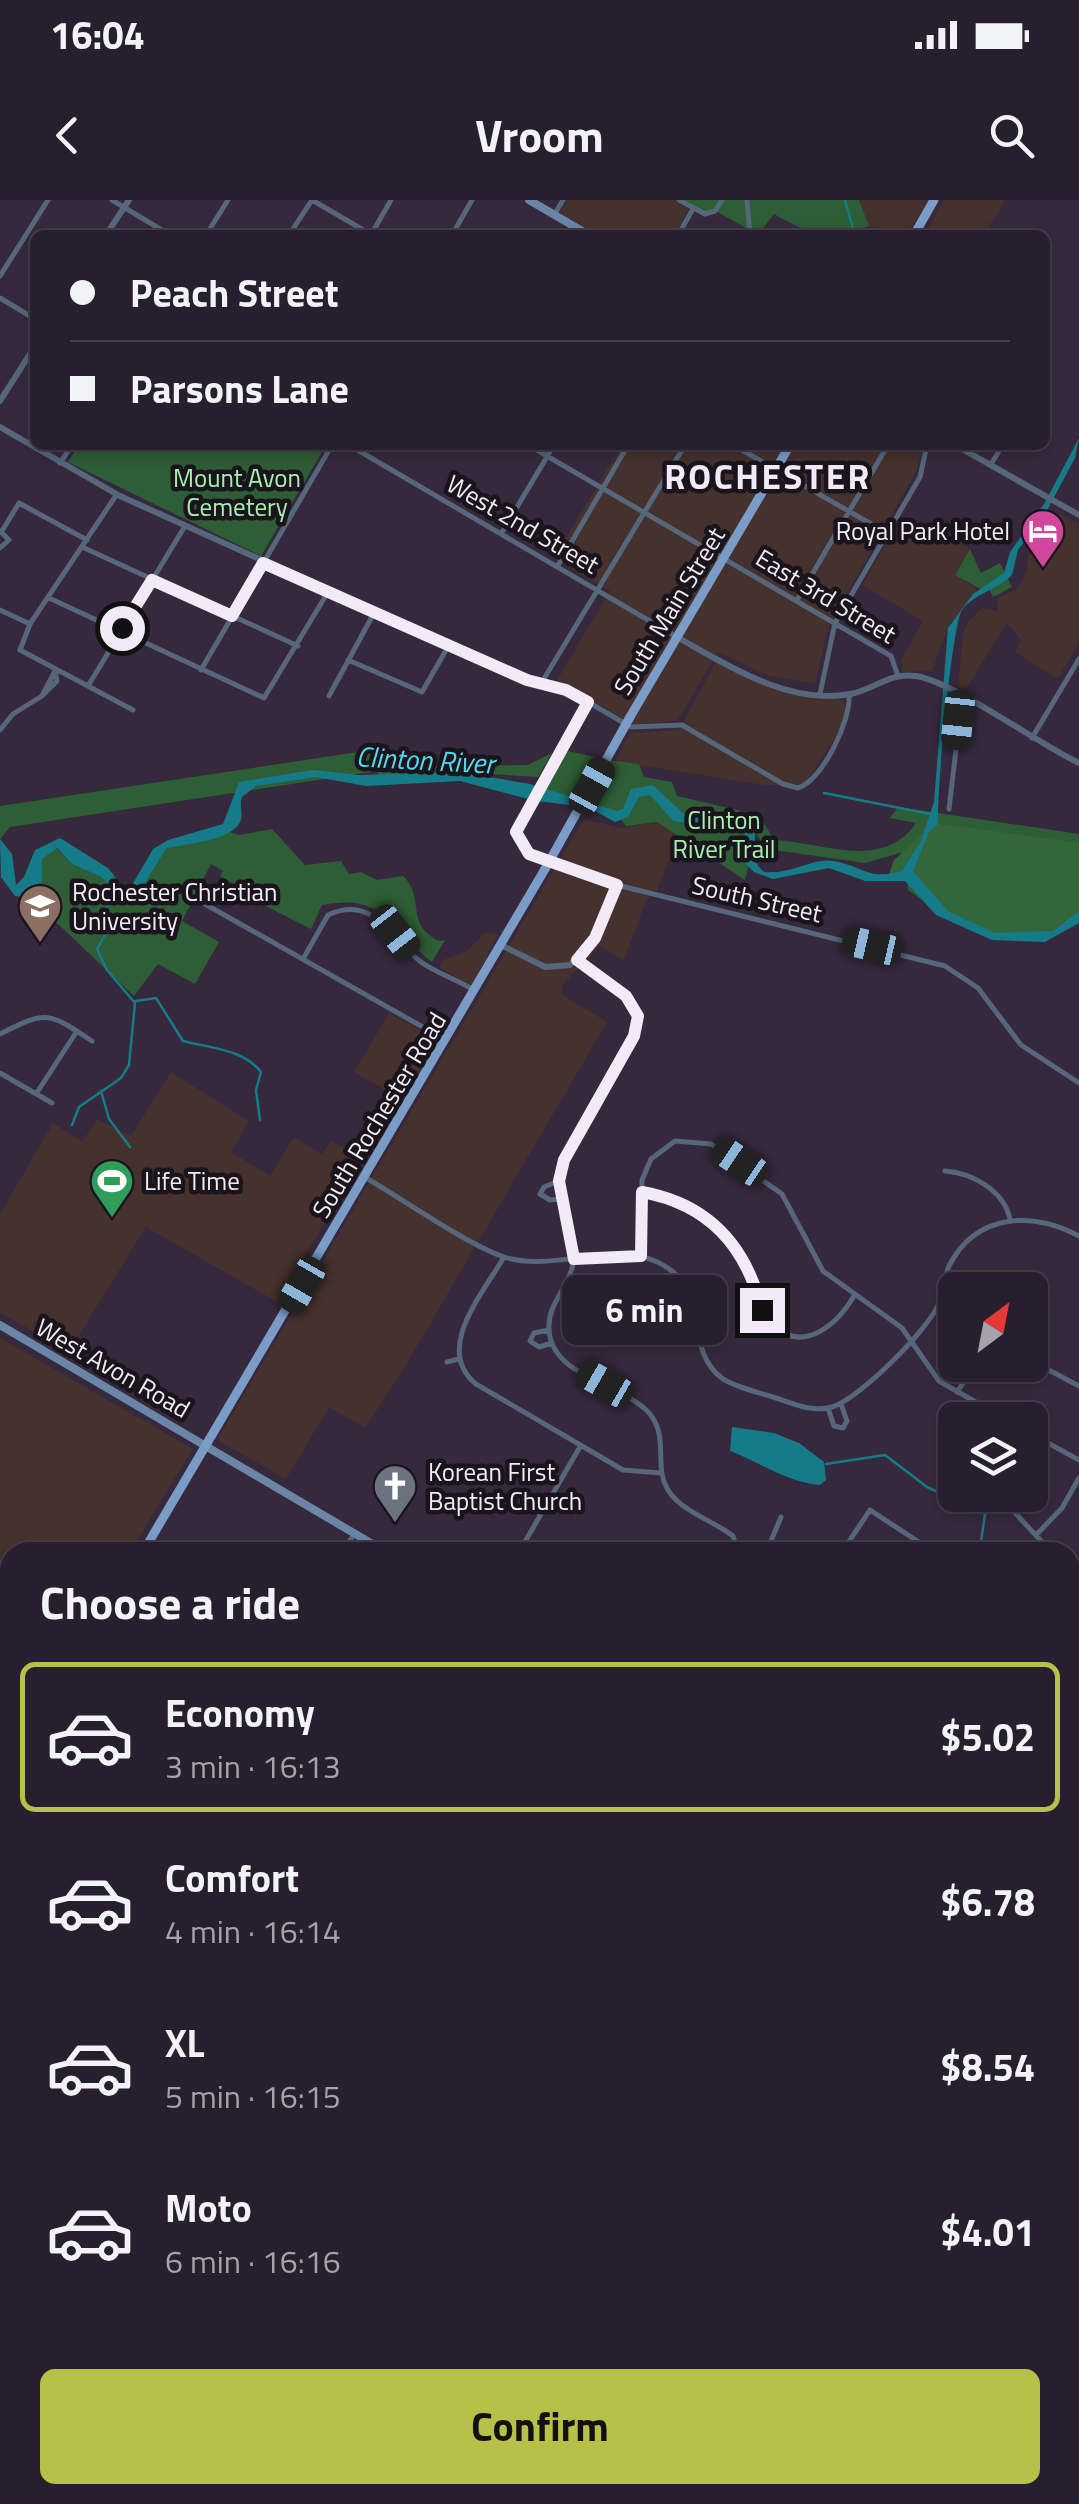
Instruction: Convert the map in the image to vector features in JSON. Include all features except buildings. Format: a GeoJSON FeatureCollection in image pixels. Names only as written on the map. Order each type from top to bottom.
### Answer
{"type":"FeatureCollection","features":[{"type":"Feature","properties":{"kind":"main road"},"geometry":{"type":"LineString","coordinates":[[528,200],[580,230]]}},
{"type":"Feature","properties":{"kind":"main road"},"geometry":{"type":"LineString","coordinates":[[917,230],[934,200]]}},
{"type":"Feature","properties":{"kind":"main road","name":"South Main Street"},"geometry":{"type":"LineString","coordinates":[[526,903],[787,450]]}},
{"type":"Feature","properties":{"kind":"main road","name":"South Rochester Road"},"geometry":{"type":"LineString","coordinates":[[149,1542],[526,903]]}},
{"type":"Feature","properties":{"kind":"main road","name":"West Avon Road"},"geometry":{"type":"LineString","coordinates":[[0,1325],[368,1542]]}},
{"type":"Feature","properties":{"kind":"street"},"geometry":{"type":"LineString","coordinates":[[33,230],[48,200]]}},
{"type":"Feature","properties":{"kind":"street"},"geometry":{"type":"LineString","coordinates":[[112,200],[126,204],[163,230]]}},
{"type":"Feature","properties":{"kind":"street"},"geometry":{"type":"LineString","coordinates":[[209,230],[228,200]]}},
{"type":"Feature","properties":{"kind":"street"},"geometry":{"type":"LineString","coordinates":[[292,230],[312,200],[363,230]]}},
{"type":"Feature","properties":{"kind":"street"},"geometry":{"type":"LineString","coordinates":[[374,230],[391,200]]}},
{"type":"Feature","properties":{"kind":"street"},"geometry":{"type":"LineString","coordinates":[[455,230],[472,200]]}},
{"type":"Feature","properties":{"kind":"street"},"geometry":{"type":"LineString","coordinates":[[554,215],[563,200]]}},
{"type":"Feature","properties":{"kind":"street"},"geometry":{"type":"LineString","coordinates":[[678,200],[708,214],[722,200]]}},
{"type":"Feature","properties":{"kind":"street"},"geometry":{"type":"LineString","coordinates":[[747,200],[750,230]]}},
{"type":"Feature","properties":{"kind":"street"},"geometry":{"type":"LineString","coordinates":[[109,230],[126,204]]}},
{"type":"Feature","properties":{"kind":"street"},"geometry":{"type":"LineString","coordinates":[[681,230],[693,209]]}},
{"type":"Feature","properties":{"kind":"street"},"geometry":{"type":"LineString","coordinates":[[0,276],[30,236]]}},
{"type":"Feature","properties":{"kind":"street"},"geometry":{"type":"LineString","coordinates":[[0,298],[30,316]]}},
{"type":"Feature","properties":{"kind":"street"},"geometry":{"type":"LineString","coordinates":[[0,401],[30,354]]}},
{"type":"Feature","properties":{"kind":"street"},"geometry":{"type":"LineString","coordinates":[[0,427],[30,445]]}},
{"type":"Feature","properties":{"kind":"street"},"geometry":{"type":"LineString","coordinates":[[38,450],[117,494],[263,563],[588,702],[631,726],[680,724],[782,784],[798,788],[808,784],[844,728],[849,695]]}},
{"type":"Feature","properties":{"kind":"street"},"geometry":{"type":"LineString","coordinates":[[60,463],[69,450]]}},
{"type":"Feature","properties":{"kind":"street"},"geometry":{"type":"LineString","coordinates":[[201,670],[329,450]]}},
{"type":"Feature","properties":{"kind":"street","name":"West 2nd Street"},"geometry":{"type":"LineString","coordinates":[[358,450],[677,637]]}},
{"type":"Feature","properties":{"kind":"street","name":"East 3rd Street"},"geometry":{"type":"LineString","coordinates":[[537,450],[891,656],[898,676]]}},
{"type":"Feature","properties":{"kind":"street"},"geometry":{"type":"LineString","coordinates":[[501,534],[551,450]]}},
{"type":"Feature","properties":{"kind":"street"},"geometry":{"type":"LineString","coordinates":[[557,566],[625,450]]}},
{"type":"Feature","properties":{"kind":"street"},"geometry":{"type":"LineString","coordinates":[[542,684],[683,450]]}},
{"type":"Feature","properties":{"kind":"street"},"geometry":{"type":"LineString","coordinates":[[741,450],[887,533]]}},
{"type":"Feature","properties":{"kind":"street"},"geometry":{"type":"LineString","coordinates":[[797,600],[885,450]]}},
{"type":"Feature","properties":{"kind":"street"},"geometry":{"type":"LineString","coordinates":[[820,694],[835,623],[923,470],[926,450]]}},
{"type":"Feature","properties":{"kind":"street"},"geometry":{"type":"LineString","coordinates":[[964,450],[1079,516]]}},
{"type":"Feature","properties":{"kind":"street"},"geometry":{"type":"LineString","coordinates":[[991,464],[999,450]]}},
{"type":"Feature","properties":{"kind":"street"},"geometry":{"type":"LineString","coordinates":[[117,494],[30,624],[21,652],[133,710]]}},
{"type":"Feature","properties":{"kind":"street"},"geometry":{"type":"LineString","coordinates":[[0,548],[9,540],[1,531],[20,503],[152,580],[298,646]]}},
{"type":"Feature","properties":{"kind":"street"},"geometry":{"type":"LineString","coordinates":[[88,686],[185,526]]}},
{"type":"Feature","properties":{"kind":"street"},"geometry":{"type":"LineString","coordinates":[[49,598],[267,698],[328,592]]}},
{"type":"Feature","properties":{"kind":"street"},"geometry":{"type":"LineString","coordinates":[[0,610],[30,624]]}},
{"type":"Feature","properties":{"kind":"street"},"geometry":{"type":"LineString","coordinates":[[329,696],[374,612]]}},
{"type":"Feature","properties":{"kind":"street"},"geometry":{"type":"LineString","coordinates":[[677,637],[752,677],[820,694],[849,695],[898,676],[925,678],[1079,764]]}},
{"type":"Feature","properties":{"kind":"street"},"geometry":{"type":"LineString","coordinates":[[348,660],[422,692],[448,645]]}},
{"type":"Feature","properties":{"kind":"street"},"geometry":{"type":"LineString","coordinates":[[1032,738],[1079,659]]}},
{"type":"Feature","properties":{"kind":"street"},"geometry":{"type":"LineString","coordinates":[[0,730],[12,714],[42,696],[55,671]]}},
{"type":"Feature","properties":{"kind":"street"},"geometry":{"type":"LineString","coordinates":[[950,809],[962,698]]}},
{"type":"Feature","properties":{"kind":"street"},"geometry":{"type":"LineString","coordinates":[[502,946],[553,968],[577,960],[595,938],[617,885],[526,852],[516,832],[528,804],[588,702]]}},
{"type":"Feature","properties":{"kind":"street","name":"South Street"},"geometry":{"type":"LineString","coordinates":[[617,885],[941,964],[978,988],[1021,1045],[1079,1083]]}},
{"type":"Feature","properties":{"kind":"street"},"geometry":{"type":"LineString","coordinates":[[196,899],[446,1040]]}},
{"type":"Feature","properties":{"kind":"street"},"geometry":{"type":"LineString","coordinates":[[304,959],[322,921],[345,910],[380,919],[422,963],[476,991]]}},
{"type":"Feature","properties":{"kind":"street"},"geometry":{"type":"LineString","coordinates":[[577,960],[626,996],[636,1009],[638,1026],[567,1150],[559,1181],[574,1259],[548,1330],[565,1361],[650,1414],[662,1440],[661,1473],[676,1500],[734,1536],[736,1542]]}},
{"type":"Feature","properties":{"kind":"street"},"geometry":{"type":"LineString","coordinates":[[0,1034],[38,1014],[49,1014],[92,1040]]}},
{"type":"Feature","properties":{"kind":"street"},"geometry":{"type":"LineString","coordinates":[[36,1094],[78,1031]]}},
{"type":"Feature","properties":{"kind":"street"},"geometry":{"type":"LineString","coordinates":[[0,1073],[52,1104]]}},
{"type":"Feature","properties":{"kind":"street"},"geometry":{"type":"LineString","coordinates":[[641,1256],[644,1173],[664,1146],[685,1140],[711,1144],[782,1194],[824,1271],[854,1296],[893,1320],[930,1373],[975,1402]]}},
{"type":"Feature","properties":{"kind":"street"},"geometry":{"type":"LineString","coordinates":[[946,1171],[958,1172],[993,1191],[1005,1204],[1010,1220]]}},
{"type":"Feature","properties":{"kind":"street"},"geometry":{"type":"LineString","coordinates":[[366,1178],[504,1257],[532,1261],[641,1256],[665,1266],[686,1286],[697,1312],[702,1351],[722,1377],[806,1408],[841,1404],[910,1341],[939,1304],[946,1274],[960,1250],[984,1229],[1010,1220],[1044,1220],[1079,1236]]}},
{"type":"Feature","properties":{"kind":"street"},"geometry":{"type":"LineString","coordinates":[[559,1181],[544,1186],[540,1194],[550,1200],[562,1199]]}},
{"type":"Feature","properties":{"kind":"street"},"geometry":{"type":"LineString","coordinates":[[642,1192],[690,1207],[728,1237],[750,1270],[766,1318],[778,1330],[802,1336],[823,1332],[838,1320],[854,1296]]}},
{"type":"Feature","properties":{"kind":"street"},"geometry":{"type":"LineString","coordinates":[[504,1257],[461,1332],[459,1359],[476,1384],[623,1470],[661,1473]]}},
{"type":"Feature","properties":{"kind":"street"},"geometry":{"type":"LineString","coordinates":[[548,1330],[534,1333],[530,1341],[539,1346],[552,1343]]}},
{"type":"Feature","properties":{"kind":"street"},"geometry":{"type":"LineString","coordinates":[[447,1362],[459,1359]]}},
{"type":"Feature","properties":{"kind":"street"},"geometry":{"type":"LineString","coordinates":[[1048,1370],[1079,1386]]}},
{"type":"Feature","properties":{"kind":"street"},"geometry":{"type":"LineString","coordinates":[[957,1392],[964,1382]]}},
{"type":"Feature","properties":{"kind":"street"},"geometry":{"type":"LineString","coordinates":[[828,1408],[834,1426],[842,1428],[847,1421],[841,1404]]}},
{"type":"Feature","properties":{"kind":"street"},"geometry":{"type":"LineString","coordinates":[[1048,1443],[1079,1460]]}},
{"type":"Feature","properties":{"kind":"street"},"geometry":{"type":"LineString","coordinates":[[525,1542],[581,1445]]}},
{"type":"Feature","properties":{"kind":"street"},"geometry":{"type":"LineString","coordinates":[[1036,1536],[1062,1508],[1079,1478]]}},
{"type":"Feature","properties":{"kind":"street"},"geometry":{"type":"LineString","coordinates":[[849,1542],[870,1510],[919,1542]]}},
{"type":"Feature","properties":{"kind":"street"},"geometry":{"type":"LineString","coordinates":[[1015,1512],[1044,1542]]}},
{"type":"Feature","properties":{"kind":"street"},"geometry":{"type":"LineString","coordinates":[[769,1542],[781,1517]]}},
{"type":"Feature","properties":{"kind":"street"},"geometry":{"type":"LineString","coordinates":[[349,1542],[354,1534]]}},
{"type":"Feature","properties":{"kind":"shaded area"},"geometry":{"type":"Polygon","coordinates":[[[567,200],[673,200],[689,210],[677,230],[589,230],[560,213],[567,200]]]}},
{"type":"Feature","properties":{"kind":"shaded area"},"geometry":{"type":"Polygon","coordinates":[[[859,200],[928,200],[910,230],[869,226],[859,200]]]}},
{"type":"Feature","properties":{"kind":"shaded area"},"geometry":{"type":"Polygon","coordinates":[[[944,200],[1005,200],[987,230],[927,230],[944,200]]]}},
{"type":"Feature","properties":{"kind":"shaded area"},"geometry":{"type":"Polygon","coordinates":[[[619,450],[922,450],[917,470],[828,628],[815,684],[766,675],[718,652],[678,720],[634,725],[557,680],[610,591],[554,558],[619,450]]]}},
{"type":"Feature","properties":{"kind":"shaded area"},"geometry":{"type":"Polygon","coordinates":[[[1056,512],[1079,523],[1079,643],[1058,679],[1015,652],[1021,640],[1007,623],[965,690],[958,687],[963,633],[968,622],[982,608],[998,611],[997,598],[1018,589],[1027,571],[1028,556],[1056,512]]]}},
{"type":"Feature","properties":{"kind":"shaded area"},"geometry":{"type":"Polygon","coordinates":[[[900,519],[926,535],[932,524],[970,549],[955,575],[978,590],[949,625],[932,671],[902,672],[901,660],[923,621],[862,585],[900,519]]]}},
{"type":"Feature","properties":{"kind":"shaded area"},"geometry":{"type":"Polygon","coordinates":[[[717,659],[721,667],[777,689],[843,700],[846,709],[841,728],[804,785],[764,785],[615,761],[630,733],[679,730],[717,659]]]}},
{"type":"Feature","properties":{"kind":"shaded area"},"geometry":{"type":"Polygon","coordinates":[[[584,819],[622,828],[657,822],[678,836],[657,891],[650,890],[624,960],[599,946],[561,987],[564,996],[607,1022],[365,1428],[329,1407],[286,1479],[217,1440],[584,819]]]}},
{"type":"Feature","properties":{"kind":"shaded area"},"geometry":{"type":"Polygon","coordinates":[[[485,933],[498,934],[472,986],[440,967],[443,960],[466,952],[485,933]]]}},
{"type":"Feature","properties":{"kind":"shaded area"},"geometry":{"type":"Polygon","coordinates":[[[389,1013],[438,1040],[403,1100],[354,1072],[389,1013]]]}},
{"type":"Feature","properties":{"kind":"shaded area"},"geometry":{"type":"Polygon","coordinates":[[[171,1072],[249,1121],[231,1152],[270,1176],[294,1137],[321,1154],[332,1141],[363,1160],[277,1302],[146,1227],[69,1351],[0,1313],[0,1214],[53,1123],[82,1142],[97,1119],[131,1136],[171,1072]]]}},
{"type":"Feature","properties":{"kind":"shaded area"},"geometry":{"type":"Polygon","coordinates":[[[0,1338],[193,1449],[136,1542],[0,1542],[0,1338]]]}},
{"type":"Feature","properties":{"kind":"green space"},"geometry":{"type":"Polygon","coordinates":[[[684,200],[859,200],[869,226],[856,230],[809,230],[774,214],[762,230],[749,230],[714,210],[704,212],[684,200]]]}},
{"type":"Feature","properties":{"kind":"green space","name":"Mount Avon Cemetery"},"geometry":{"type":"Polygon","coordinates":[[[76,450],[323,450],[261,556],[68,462],[76,450]]]}},
{"type":"Feature","properties":{"kind":"green space"},"geometry":{"type":"Polygon","coordinates":[[[970,549],[981,573],[1000,563],[1012,587],[993,597],[988,587],[982,590],[955,575],[970,549]]]}},
{"type":"Feature","properties":{"kind":"green space"},"geometry":{"type":"Polygon","coordinates":[[[378,749],[377,764],[386,766],[528,765],[552,753],[538,777],[472,773],[378,777],[377,771],[10,827],[0,839],[0,806],[378,749]]]}},
{"type":"Feature","properties":{"kind":"green space","name":"Clinton River Trail"},"geometry":{"type":"Polygon","coordinates":[[[568,751],[595,757],[589,769],[602,770],[608,760],[639,764],[644,777],[672,782],[677,796],[759,815],[774,840],[851,851],[886,847],[916,823],[890,818],[898,807],[1079,834],[1079,856],[1059,934],[926,903],[908,890],[907,851],[865,863],[774,850],[763,845],[756,832],[745,880],[657,822],[626,826],[615,812],[539,796],[568,751]]]}},
{"type":"Feature","properties":{"kind":"green space"},"geometry":{"type":"Polygon","coordinates":[[[934,823],[1079,843],[1079,922],[1033,934],[983,932],[955,919],[917,887],[888,877],[894,860],[934,823]]]}},
{"type":"Feature","properties":{"kind":"green space"},"geometry":{"type":"Polygon","coordinates":[[[272,829],[305,865],[341,861],[349,874],[361,872],[377,880],[403,876],[410,884],[422,927],[439,941],[445,940],[432,962],[374,909],[343,902],[322,905],[311,929],[246,896],[248,892],[220,876],[223,871],[211,864],[182,921],[219,942],[195,984],[158,964],[134,996],[38,905],[42,859],[56,848],[72,864],[101,877],[121,897],[141,890],[166,849],[229,832],[239,835],[272,829]]]}},
{"type":"Feature","properties":{"kind":"water"},"geometry":{"type":"Polygon","coordinates":[[[1079,438],[1075,458],[1043,518],[1018,550],[1012,575],[962,610],[949,678],[938,824],[929,832],[913,871],[948,911],[995,933],[1053,931],[1079,911],[1079,923],[1045,942],[992,940],[936,915],[905,881],[865,881],[829,868],[773,879],[754,872],[745,863],[745,831],[673,821],[650,795],[639,797],[628,817],[615,822],[588,807],[536,801],[460,781],[366,786],[316,777],[256,786],[242,797],[241,820],[236,827],[218,837],[166,849],[141,890],[121,897],[101,877],[72,864],[57,848],[42,859],[42,881],[22,897],[15,896],[1,877],[0,839],[12,854],[16,885],[24,877],[35,850],[60,838],[108,868],[122,886],[132,885],[153,849],[168,840],[223,824],[239,782],[313,770],[359,775],[461,772],[530,784],[617,811],[623,809],[631,789],[653,785],[684,814],[697,813],[749,827],[754,833],[756,862],[764,872],[826,860],[873,874],[902,871],[921,841],[934,802],[948,628],[973,594],[1004,573],[1010,552],[1044,504],[1079,438]]]}},
{"type":"Feature","properties":{"kind":"water"},"geometry":{"type":"Polygon","coordinates":[[[732,1427],[774,1433],[799,1443],[824,1462],[826,1480],[820,1485],[796,1480],[730,1451],[732,1427]]]}},
{"type":"Feature","properties":{"kind":"waterway"},"geometry":{"type":"LineString","coordinates":[[845,200],[853,230]]}},
{"type":"Feature","properties":{"kind":"waterway"},"geometry":{"type":"LineString","coordinates":[[824,793],[930,814]]}},
{"type":"Feature","properties":{"kind":"waterway"},"geometry":{"type":"LineString","coordinates":[[72,1125],[79,1107],[121,1078],[129,1065],[135,1003],[107,970],[97,949],[106,933],[103,911],[117,894]]}},
{"type":"Feature","properties":{"kind":"waterway"},"geometry":{"type":"LineString","coordinates":[[136,1001],[156,998],[183,1041],[225,1051],[254,1064],[261,1072],[256,1090],[260,1120]]}},
{"type":"Feature","properties":{"kind":"waterway"},"geometry":{"type":"LineString","coordinates":[[101,1091],[109,1119],[130,1147]]}},
{"type":"Feature","properties":{"kind":"waterway"},"geometry":{"type":"LineString","coordinates":[[826,1464],[885,1455],[927,1487],[985,1514],[981,1542]]}},
{"type":"Feature","properties":{"kind":"place","name":"Royal Park Hotel"},"geometry":{"type":"Point","coordinates":[1043,569]}},
{"type":"Feature","properties":{"kind":"place","name":"Rochester Christian University"},"geometry":{"type":"Point","coordinates":[40,944]}},
{"type":"Feature","properties":{"kind":"place","name":"Life Time"},"geometry":{"type":"Point","coordinates":[112,1219]}},
{"type":"Feature","properties":{"kind":"place","name":"Korean First Baptist Church"},"geometry":{"type":"Point","coordinates":[395,1524]}},
{"type":"Feature","properties":{"kind":"district","name":"ROCHESTER"},"geometry":{"type":"Point","coordinates":[768,477]}},
{"type":"Feature","properties":{"kind":"route"},"geometry":{"type":"LineString","coordinates":[[122,628],[152,580],[232,616],[263,563],[527,680],[566,690],[588,702],[516,832],[529,854],[617,885],[595,938],[577,960],[626,996],[638,1016],[634,1036],[564,1160],[559,1181],[574,1259],[641,1256],[642,1192],[676,1200],[705,1216],[738,1248],[756,1284],[762,1310]]}},
{"type":"Feature","properties":{"kind":"water label","name":"Clinton River"},"geometry":{"type":"Point","coordinates":[425,760]}}]}
